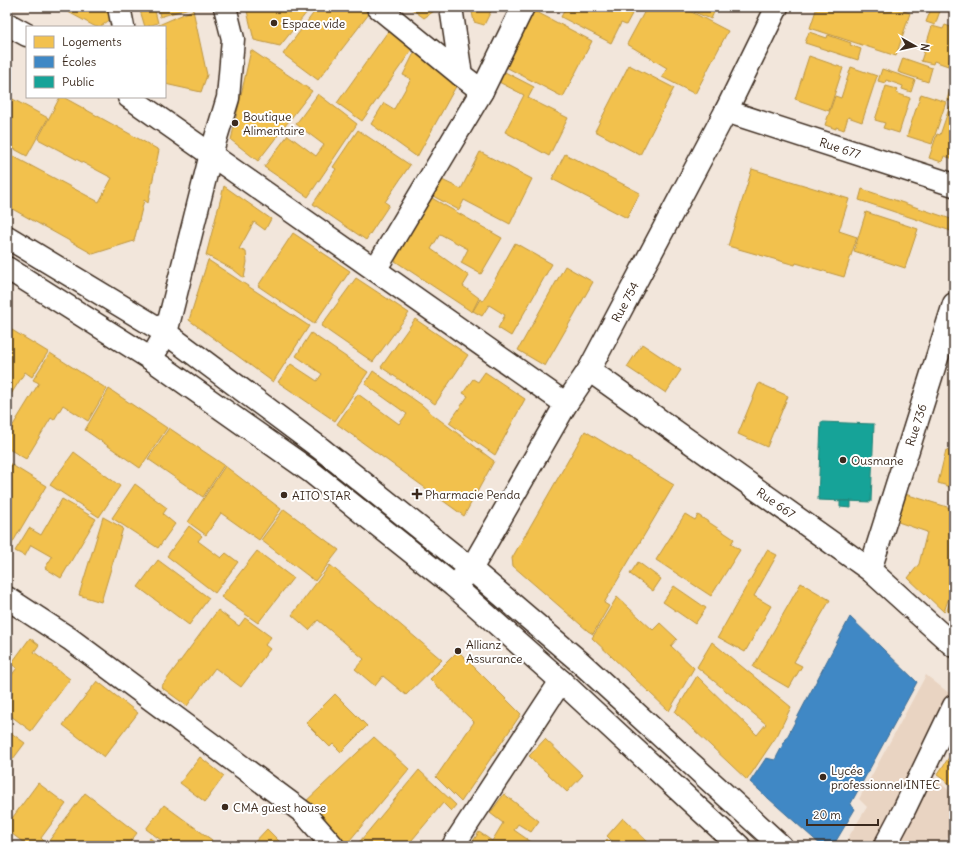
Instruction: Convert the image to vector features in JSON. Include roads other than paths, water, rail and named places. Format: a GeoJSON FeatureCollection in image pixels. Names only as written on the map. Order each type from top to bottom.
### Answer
{"type":"FeatureCollection","features":[{"type":"Feature","properties":{"kind":"street"},"geometry":{"type":"LineString","coordinates":[[119,7],[123,26]]}},
{"type":"Feature","properties":{"kind":"street"},"geometry":{"type":"LineString","coordinates":[[151,359],[166,333],[211,154],[228,98],[233,39],[225,7]]}},
{"type":"Feature","properties":{"kind":"street"},"geometry":{"type":"LineString","coordinates":[[378,7],[482,91]]}},
{"type":"Feature","properties":{"kind":"street"},"geometry":{"type":"LineString","coordinates":[[451,7],[461,74]]}},
{"type":"Feature","properties":{"kind":"street"},"geometry":{"type":"LineString","coordinates":[[376,270],[482,91],[523,7]]}},
{"type":"Feature","properties":{"kind":"street","name":"Rue 754"},"geometry":{"type":"LineString","coordinates":[[454,586],[471,569],[566,404],[589,370],[726,111],[777,7]]}},
{"type":"Feature","properties":{"kind":"street"},"geometry":{"type":"LineString","coordinates":[[7,24],[26,34]]}},
{"type":"Feature","properties":{"kind":"street"},"geometry":{"type":"LineString","coordinates":[[131,98],[566,404]]}},
{"type":"Feature","properties":{"kind":"street","name":"Rue 677"},"geometry":{"type":"LineString","coordinates":[[726,111],[954,185]]}},
{"type":"Feature","properties":{"kind":"street"},"geometry":{"type":"LineString","coordinates":[[7,237],[166,333],[320,448],[471,569],[580,662],[781,846]]}},
{"type":"Feature","properties":{"kind":"street"},"geometry":{"type":"LineString","coordinates":[[7,268],[151,359],[310,471],[454,586],[561,681],[739,846]]}},
{"type":"Feature","properties":{"kind":"street","name":"Rue 736"},"geometry":{"type":"LineString","coordinates":[[870,570],[954,304]]}},
{"type":"Feature","properties":{"kind":"street","name":"Rue 667"},"geometry":{"type":"LineString","coordinates":[[589,370],[870,570],[954,646]]}},
{"type":"Feature","properties":{"kind":"street"},"geometry":{"type":"LineString","coordinates":[[7,598],[70,639],[304,813],[333,846]]}},
{"type":"Feature","properties":{"kind":"street"},"geometry":{"type":"LineString","coordinates":[[453,846],[561,681]]}},
{"type":"Feature","properties":{"kind":"street"},"geometry":{"type":"LineString","coordinates":[[885,846],[954,706]]}},
{"type":"Feature","properties":{"kind":"place","name":"Espace vide"},"geometry":{"type":"Point","coordinates":[274,23]}},
{"type":"Feature","properties":{"kind":"place","name":"Boutique Alimentaire"},"geometry":{"type":"Point","coordinates":[235,123]}},
{"type":"Feature","properties":{"kind":"place","name":"Ousmane"},"geometry":{"type":"Point","coordinates":[843,460]}},
{"type":"Feature","properties":{"kind":"place","name":"Pharmacie Penda"},"geometry":{"type":"Point","coordinates":[417,494]}},
{"type":"Feature","properties":{"kind":"place","name":"AITO STAR"},"geometry":{"type":"Point","coordinates":[284,495]}},
{"type":"Feature","properties":{"kind":"place","name":"Allianz Assurance"},"geometry":{"type":"Point","coordinates":[458,651]}},
{"type":"Feature","properties":{"kind":"place","name":"Lycée professionnel INTEC"},"geometry":{"type":"Point","coordinates":[823,777]}},
{"type":"Feature","properties":{"kind":"place","name":"CMA guest house"},"geometry":{"type":"Point","coordinates":[225,807]}}]}
